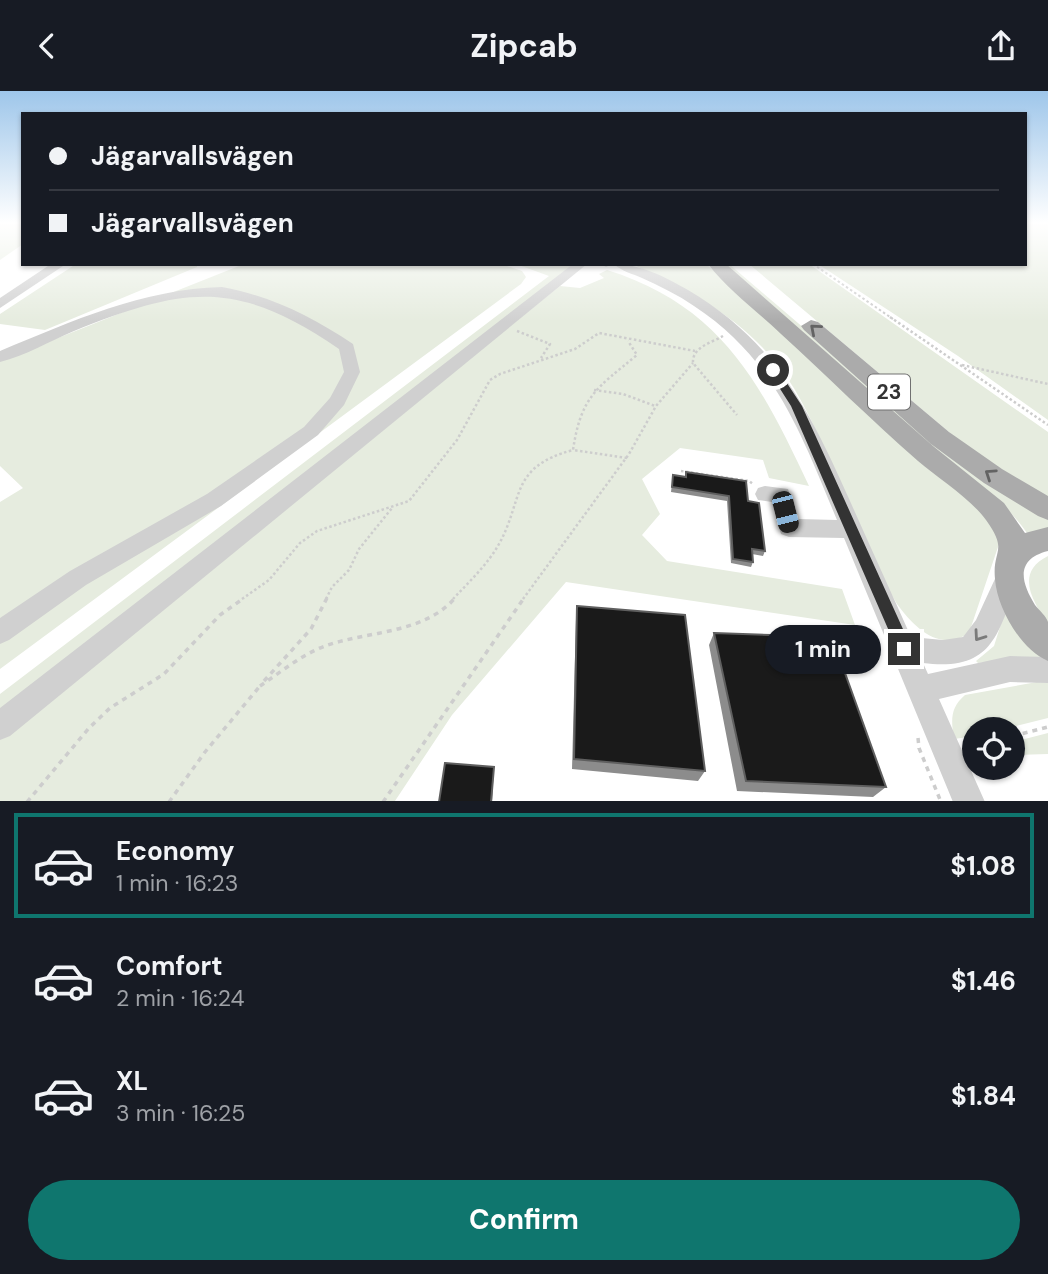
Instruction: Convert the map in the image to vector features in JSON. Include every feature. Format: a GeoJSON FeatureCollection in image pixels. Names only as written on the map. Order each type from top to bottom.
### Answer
{"type":"FeatureCollection","features":[{"type":"Feature","properties":{"kind":"main road","name":"23"},"geometry":{"type":"LineString","coordinates":[[718,266],[924,452],[994,510],[1013,538],[1011,565],[1016,603],[1026,620],[1048,645]]}},
{"type":"Feature","properties":{"kind":"main road","name":"23"},"geometry":{"type":"LineString","coordinates":[[740,266],[940,438],[993,476],[1048,509]]}},
{"type":"Feature","properties":{"kind":"main road"},"geometry":{"type":"LineString","coordinates":[[1011,565],[1031,543],[1048,538]]}},
{"type":"Feature","properties":{"kind":"street"},"geometry":{"type":"LineString","coordinates":[[0,304],[57,266]]}},
{"type":"Feature","properties":{"kind":"street"},"geometry":{"type":"LineString","coordinates":[[0,726],[578,266]]}},
{"type":"Feature","properties":{"kind":"street"},"geometry":{"type":"LineString","coordinates":[[619,266],[657,280],[705,307],[735,330],[762,357],[797,406],[969,801]]}},
{"type":"Feature","properties":{"kind":"street"},"geometry":{"type":"LineString","coordinates":[[0,632],[78,579],[214,500],[278,456],[311,431],[338,401],[352,372],[347,347],[322,330],[251,297],[219,292],[180,294],[143,301],[5,351]]}},
{"type":"Feature","properties":{"kind":"street"},"geometry":{"type":"LineString","coordinates":[[765,494],[781,495],[789,528],[851,529]]}},
{"type":"Feature","properties":{"kind":"street"},"geometry":{"type":"LineString","coordinates":[[904,649],[958,651],[975,644],[981,638],[1011,565]]}},
{"type":"Feature","properties":{"kind":"street"},"geometry":{"type":"LineString","coordinates":[[921,689],[1010,669],[1048,670]]}},
{"type":"Feature","properties":{"kind":"path"},"geometry":{"type":"LineString","coordinates":[[816,266],[1048,425]]}},
{"type":"Feature","properties":{"kind":"path"},"geometry":{"type":"LineString","coordinates":[[502,325],[550,344],[541,358]]}},
{"type":"Feature","properties":{"kind":"path"},"geometry":{"type":"LineString","coordinates":[[720,328],[727,334],[695,352],[692,358],[693,363],[737,415]]}},
{"type":"Feature","properties":{"kind":"path"},"geometry":{"type":"LineString","coordinates":[[27,801],[54,773],[89,727],[118,702],[164,674],[220,615],[269,580],[300,543],[317,531],[409,501],[457,440],[490,380],[541,358],[575,348],[599,333],[695,352]]}},
{"type":"Feature","properties":{"kind":"path"},"geometry":{"type":"LineString","coordinates":[[573,450],[577,424],[594,390],[637,355],[625,338]]}},
{"type":"Feature","properties":{"kind":"path"},"geometry":{"type":"LineString","coordinates":[[383,801],[407,770],[474,667],[627,458],[656,406],[693,363]]}},
{"type":"Feature","properties":{"kind":"path"},"geometry":{"type":"LineString","coordinates":[[960,365],[1048,384]]}},
{"type":"Feature","properties":{"kind":"path"},"geometry":{"type":"LineString","coordinates":[[594,390],[632,396],[656,406]]}},
{"type":"Feature","properties":{"kind":"path"},"geometry":{"type":"LineString","coordinates":[[260,686],[323,647],[382,633],[446,608],[496,549],[512,513],[515,498],[532,472],[560,453],[587,450],[627,458]]}},
{"type":"Feature","properties":{"kind":"path"},"geometry":{"type":"LineString","coordinates":[[681,471],[749,481],[765,494]]}},
{"type":"Feature","properties":{"kind":"path"},"geometry":{"type":"LineString","coordinates":[[169,801],[205,752],[311,629],[332,587],[349,570],[359,548],[375,532],[393,507]]}},
{"type":"Feature","properties":{"kind":"path"},"geometry":{"type":"LineString","coordinates":[[1025,733],[1048,727]]}},
{"type":"Feature","properties":{"kind":"path"},"geometry":{"type":"LineString","coordinates":[[918,736],[919,748],[941,801]]}},
{"type":"Feature","properties":{"kind":"shaded area"},"geometry":{"type":"Polygon","coordinates":[[[1027,255],[1048,255],[1048,420],[958,356],[821,266],[1027,266],[1027,255]]]}},
{"type":"Feature","properties":{"kind":"shaded area"},"geometry":{"type":"Polygon","coordinates":[[[73,266],[197,266],[45,330],[0,324],[0,314],[73,266]]]}},
{"type":"Feature","properties":{"kind":"shaded area"},"geometry":{"type":"Polygon","coordinates":[[[239,266],[507,266],[522,271],[526,277],[521,284],[0,669],[0,502],[23,488],[0,466],[0,361],[239,266]]]}},
{"type":"Feature","properties":{"kind":"shaded area"},"geometry":{"type":"Polygon","coordinates":[[[522,266],[572,266],[0,712],[0,694],[549,276],[522,266]]]}},
{"type":"Feature","properties":{"kind":"shaded area"},"geometry":{"type":"Polygon","coordinates":[[[636,266],[708,266],[984,513],[999,538],[998,547],[969,633],[958,638],[938,639],[919,629],[911,621],[886,585],[807,411],[787,378],[772,358],[742,328],[671,283],[636,266]]]}},
{"type":"Feature","properties":{"kind":"shaded area"},"geometry":{"type":"Polygon","coordinates":[[[727,266],[731,266],[812,335],[1048,519],[1048,530],[1027,533],[991,494],[920,437],[727,266]]]}},
{"type":"Feature","properties":{"kind":"shaded area"},"geometry":{"type":"Polygon","coordinates":[[[751,266],[812,266],[1048,432],[1048,500],[962,443],[751,266]]]}},
{"type":"Feature","properties":{"kind":"shaded area"},"geometry":{"type":"Polygon","coordinates":[[[607,270],[647,285],[709,327],[733,353],[754,382],[809,486],[769,478],[763,460],[680,448],[642,479],[660,514],[642,535],[667,561],[842,589],[855,625],[566,582],[452,715],[395,801],[0,801],[0,733],[560,286],[580,288],[604,278],[599,274],[607,270]]]}},
{"type":"Feature","properties":{"kind":"shaded area"},"geometry":{"type":"Polygon","coordinates":[[[1048,556],[1048,625],[1032,597],[1029,579],[1038,563],[1048,556]]]}},
{"type":"Feature","properties":{"kind":"shaded area"},"geometry":{"type":"Polygon","coordinates":[[[1005,611],[1046,657],[978,663],[976,661],[994,646],[1005,611]]]}},
{"type":"Feature","properties":{"kind":"shaded area"},"geometry":{"type":"Polygon","coordinates":[[[1037,682],[1048,683],[1048,718],[1025,724],[1025,717],[962,717],[962,738],[954,739],[953,715],[965,695],[1037,682]]]}},
{"type":"Feature","properties":{"kind":"shaded area"},"geometry":{"type":"Polygon","coordinates":[[[1048,733],[1048,754],[1025,755],[1025,739],[1048,733]]]}},
{"type":"Feature","properties":{"kind":"building"},"geometry":{"type":"Polygon","coordinates":[[[686,472],[746,481],[748,501],[759,503],[765,551],[752,549],[753,562],[733,559],[729,496],[672,487],[673,475],[686,477],[686,472]]]}},
{"type":"Feature","properties":{"kind":"building"},"geometry":{"type":"Polygon","coordinates":[[[577,606],[685,615],[705,771],[574,759],[577,606]]]}},
{"type":"Feature","properties":{"kind":"building"},"geometry":{"type":"Polygon","coordinates":[[[714,633],[832,637],[886,787],[746,781],[714,633]]]}},
{"type":"Feature","properties":{"kind":"building"},"geometry":{"type":"Polygon","coordinates":[[[445,763],[494,767],[491,801],[439,801],[445,763]]]}},
{"type":"Feature","properties":{"kind":"route"},"geometry":{"type":"LineString","coordinates":[[773,370],[797,406],[904,649]]}}]}
